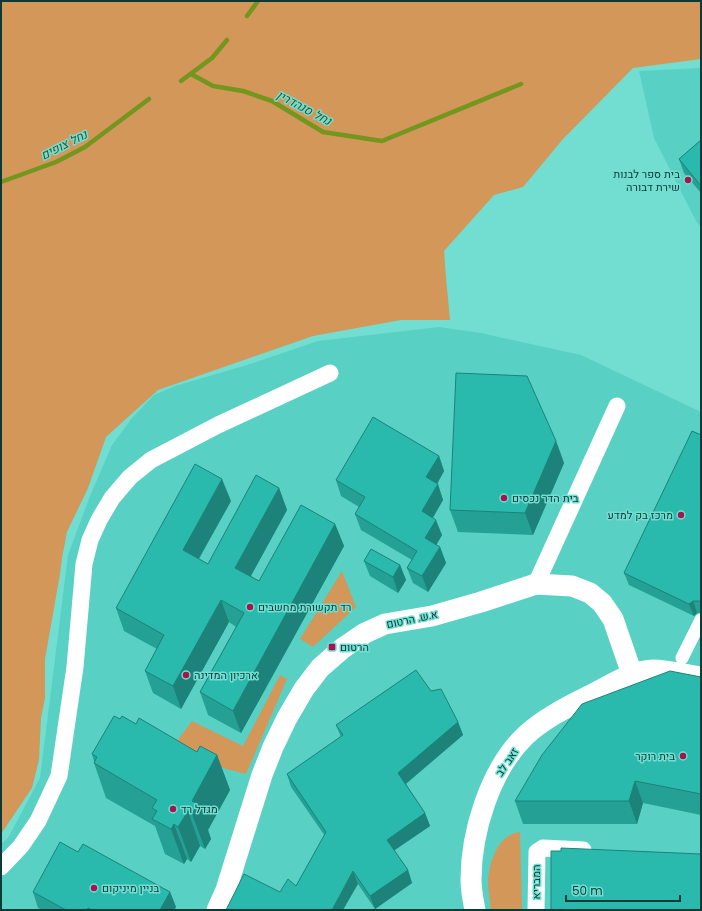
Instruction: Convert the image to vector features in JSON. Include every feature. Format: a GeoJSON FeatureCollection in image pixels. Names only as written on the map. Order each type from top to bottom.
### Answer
{"type":"FeatureCollection","features":[{"type":"Feature","properties":{"kind":"street"},"geometry":{"type":"LineString","coordinates":[[1,868],[21,846],[38,822],[59,776],[75,667],[84,564],[90,540],[99,520],[112,498],[130,477],[151,460],[218,425],[330,373]]}},
{"type":"Feature","properties":{"kind":"street"},"geometry":{"type":"LineString","coordinates":[[536,584],[617,406]]}},
{"type":"Feature","properties":{"kind":"street","name":"א.ש. הרטום"},"geometry":{"type":"LineString","coordinates":[[217,910],[226,890],[262,775],[287,718],[304,689],[320,668],[343,648],[365,633],[386,624],[439,614],[495,598],[536,584],[572,586],[590,593],[602,604],[613,619],[632,674]]}},
{"type":"Feature","properties":{"kind":"street"},"geometry":{"type":"LineString","coordinates":[[682,658],[701,620]]}},
{"type":"Feature","properties":{"kind":"street"},"geometry":{"type":"LineString","coordinates":[[632,674],[653,670],[701,677]]}},
{"type":"Feature","properties":{"kind":"street","name":"זאב לב"},"geometry":{"type":"LineString","coordinates":[[475,910],[471,881],[477,828],[485,799],[496,776],[525,736],[568,707],[632,674]]}},
{"type":"Feature","properties":{"kind":"street","name":"המבריא"},"geometry":{"type":"LineString","coordinates":[[536,910],[536,854],[538,850],[543,848],[598,850]]}},
{"type":"Feature","properties":{"kind":"shaded area"},"geometry":{"type":"Polygon","coordinates":[[[1,1],[701,1],[701,59],[633,68],[563,139],[523,187],[494,195],[444,251],[450,320],[401,320],[313,336],[158,390],[106,437],[88,488],[67,532],[45,659],[45,698],[41,718],[39,760],[32,788],[1,834],[1,1]]]}},
{"type":"Feature","properties":{"kind":"shaded area","name":"בית ספר לבנות שירת דבורה"},"geometry":{"type":"Polygon","coordinates":[[[701,68],[701,227],[696,221],[654,138],[639,71],[701,68]]]}},
{"type":"Feature","properties":{"kind":"shaded area"},"geometry":{"type":"Polygon","coordinates":[[[439,327],[481,333],[581,355],[701,412],[701,910],[1,910],[1,844],[8,838],[40,778],[68,555],[90,496],[112,445],[132,418],[154,395],[175,386],[247,365],[318,341],[439,327]]]}},
{"type":"Feature","properties":{"kind":"shaded area"},"geometry":{"type":"Polygon","coordinates":[[[342,571],[356,607],[313,647],[300,639],[342,571]]]}},
{"type":"Feature","properties":{"kind":"shaded area"},"geometry":{"type":"Polygon","coordinates":[[[280,675],[287,679],[246,774],[226,769],[173,746],[192,721],[243,746],[280,675]]]}},
{"type":"Feature","properties":{"kind":"shaded area"},"geometry":{"type":"Polygon","coordinates":[[[520,832],[522,910],[491,910],[488,881],[490,866],[500,843],[512,834],[520,832]]]}},
{"type":"Feature","properties":{"kind":"building"},"geometry":{"type":"Polygon","coordinates":[[[701,140],[701,186],[679,159],[701,140]]]}},
{"type":"Feature","properties":{"kind":"building","name":"בית הדר נכסים"},"geometry":{"type":"Polygon","coordinates":[[[456,373],[527,376],[556,441],[525,513],[450,510],[456,373]]]}},
{"type":"Feature","properties":{"kind":"building"},"geometry":{"type":"Polygon","coordinates":[[[373,417],[439,456],[426,477],[438,484],[422,511],[436,520],[425,538],[440,547],[422,576],[407,568],[417,551],[355,514],[365,497],[336,480],[373,417]]]}},
{"type":"Feature","properties":{"kind":"building","name":"מרכז בק למדע"},"geometry":{"type":"Polygon","coordinates":[[[692,431],[701,435],[701,602],[693,601],[689,604],[624,573],[692,431]]]}},
{"type":"Feature","properties":{"kind":"building"},"geometry":{"type":"Polygon","coordinates":[[[195,464],[222,479],[183,550],[208,564],[256,475],[279,488],[235,568],[259,581],[301,505],[335,524],[233,711],[200,692],[244,613],[221,600],[173,686],[145,671],[164,635],[116,608],[195,464]]]}},
{"type":"Feature","properties":{"kind":"building"},"geometry":{"type":"Polygon","coordinates":[[[371,549],[400,565],[393,577],[364,561],[371,549]]]}},
{"type":"Feature","properties":{"kind":"building"},"geometry":{"type":"Polygon","coordinates":[[[416,670],[431,691],[441,689],[458,722],[398,773],[425,813],[387,840],[408,870],[370,896],[353,871],[332,910],[226,910],[244,874],[280,892],[288,879],[296,886],[326,832],[287,774],[343,735],[336,725],[416,670]]]}},
{"type":"Feature","properties":{"kind":"building"},"geometry":{"type":"Polygon","coordinates":[[[670,671],[701,677],[701,794],[635,781],[629,801],[515,801],[542,755],[582,704],[670,671]]]}},
{"type":"Feature","properties":{"kind":"building"},"geometry":{"type":"Polygon","coordinates":[[[114,716],[120,719],[122,716],[136,724],[139,718],[197,752],[200,746],[217,755],[192,801],[198,804],[192,814],[188,811],[178,827],[174,824],[171,829],[152,819],[157,811],[152,808],[157,800],[94,763],[97,757],[92,754],[114,716]]]}},
{"type":"Feature","properties":{"kind":"building","name":"בניין מיניקום"},"geometry":{"type":"Polygon","coordinates":[[[60,842],[78,852],[83,844],[170,892],[160,910],[92,910],[88,908],[87,910],[66,910],[33,892],[60,842]]]}},
{"type":"Feature","properties":{"kind":"building"},"geometry":{"type":"Polygon","coordinates":[[[561,848],[701,854],[701,910],[551,910],[551,851],[561,851],[561,848]]]}},
{"type":"Feature","properties":{"kind":"waterway","name":"נחל צופים"},"geometry":{"type":"LineString","coordinates":[[247,16],[258,1]]}},
{"type":"Feature","properties":{"kind":"waterway","name":"נחל צופים"},"geometry":{"type":"LineString","coordinates":[[181,81],[212,58],[227,40]]}},
{"type":"Feature","properties":{"kind":"waterway","name":"נחל סנהדרין"},"geometry":{"type":"LineString","coordinates":[[191,74],[213,86],[243,91],[272,101],[323,132],[382,141],[521,84]]}},
{"type":"Feature","properties":{"kind":"waterway","name":"נחל צופים"},"geometry":{"type":"LineString","coordinates":[[1,182],[56,162],[85,147],[149,99]]}},
{"type":"Feature","properties":{"kind":"place","name":"בית ספר לבנות שירת דבורה"},"geometry":{"type":"Point","coordinates":[688,180]}},
{"type":"Feature","properties":{"kind":"place","name":"בית הדר נכסים"},"geometry":{"type":"Point","coordinates":[504,498]}},
{"type":"Feature","properties":{"kind":"place","name":"מרכז בק למדע"},"geometry":{"type":"Point","coordinates":[681,515]}},
{"type":"Feature","properties":{"kind":"place","name":"רד תקשורת מחשבים"},"geometry":{"type":"Point","coordinates":[250,607]}},
{"type":"Feature","properties":{"kind":"place","name":"הרטום"},"geometry":{"type":"Point","coordinates":[332,647]}},
{"type":"Feature","properties":{"kind":"place","name":"ארכיון המדינה"},"geometry":{"type":"Point","coordinates":[186,675]}},
{"type":"Feature","properties":{"kind":"place","name":"בית רוקר"},"geometry":{"type":"Point","coordinates":[683,756]}},
{"type":"Feature","properties":{"kind":"place","name":"מגדל רד"},"geometry":{"type":"Point","coordinates":[173,809]}},
{"type":"Feature","properties":{"kind":"place","name":"בניין מיניקום"},"geometry":{"type":"Point","coordinates":[94,888]}}]}
